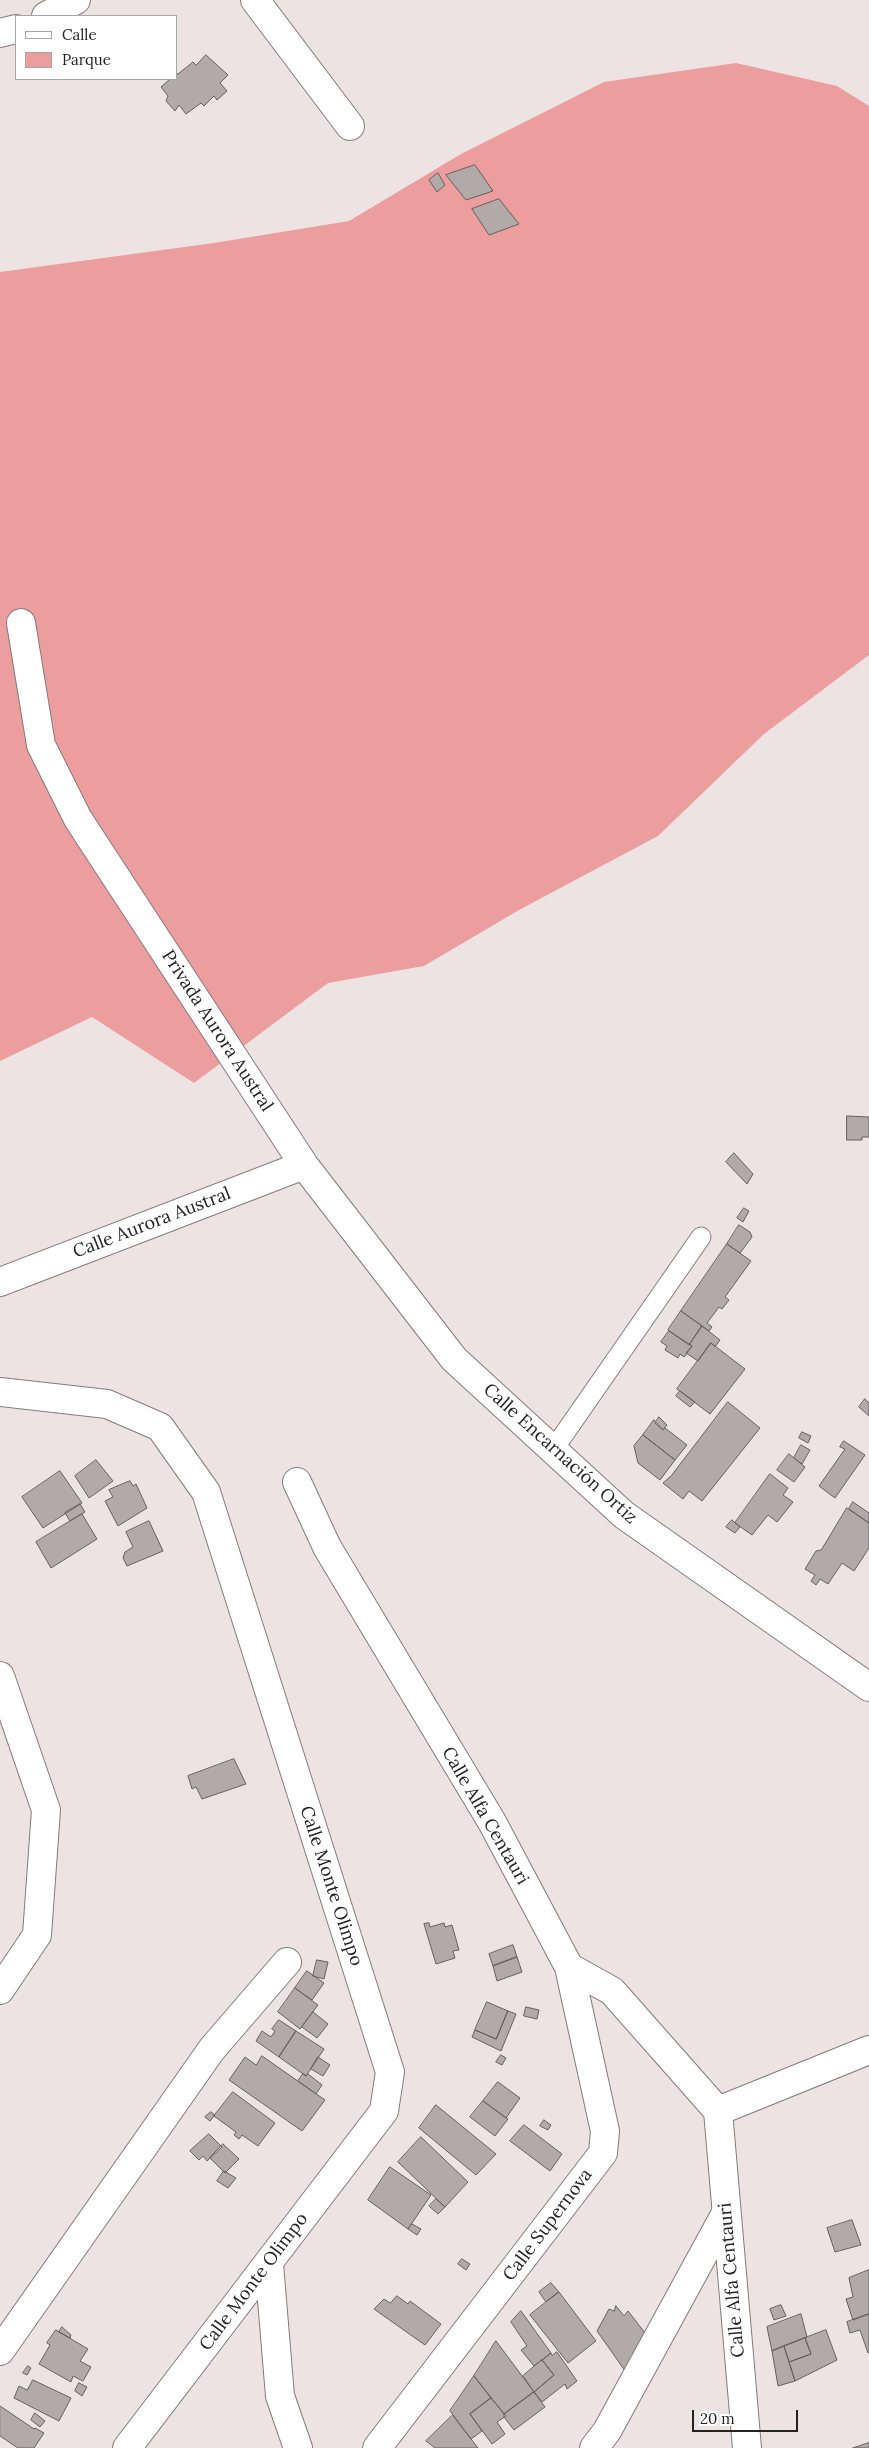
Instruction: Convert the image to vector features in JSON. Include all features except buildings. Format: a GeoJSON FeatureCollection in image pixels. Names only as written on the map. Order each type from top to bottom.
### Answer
{"type":"FeatureCollection","features":[{"type":"Feature","properties":{"kind":"street"},"geometry":{"type":"LineString","coordinates":[[48,15],[76,0]]}},
{"type":"Feature","properties":{"kind":"street"},"geometry":{"type":"LineString","coordinates":[[255,0],[350,126]]}},
{"type":"Feature","properties":{"kind":"street"},"geometry":{"type":"LineString","coordinates":[[0,33],[15,29]]}},
{"type":"Feature","properties":{"kind":"street","name":"Privada Aurora Austral"},"geometry":{"type":"LineString","coordinates":[[21,623],[41,745],[78,819],[304,1165]]}},
{"type":"Feature","properties":{"kind":"street","name":"Calle Aurora Austral"},"geometry":{"type":"LineString","coordinates":[[0,1282],[304,1165]]}},
{"type":"Feature","properties":{"kind":"street","name":"Calle Encarnación Ortiz"},"geometry":{"type":"LineString","coordinates":[[304,1165],[454,1359],[624,1515],[869,1687]]}},
{"type":"Feature","properties":{"kind":"street","name":"Calle Monte Olimpo"},"geometry":{"type":"LineString","coordinates":[[0,1392],[107,1404],[160,1427],[206,1492],[390,2072],[384,2111],[127,2448]]}},
{"type":"Feature","properties":{"kind":"street","name":"Calle Alfa Centauri"},"geometry":{"type":"LineString","coordinates":[[297,1482],[327,1548],[492,1822],[569,1967]]}},
{"type":"Feature","properties":{"kind":"street"},"geometry":{"type":"LineString","coordinates":[[0,1676],[46,1810],[37,1935],[0,1990]]}},
{"type":"Feature","properties":{"kind":"street"},"geometry":{"type":"LineString","coordinates":[[0,2351],[212,2049],[287,1962]]}},
{"type":"Feature","properties":{"kind":"street"},"geometry":{"type":"LineString","coordinates":[[569,1967],[612,1991],[718,2111],[869,2050]]}},
{"type":"Feature","properties":{"kind":"street","name":"Calle Supernova"},"geometry":{"type":"LineString","coordinates":[[377,2448],[603,2153],[605,2132],[569,1967]]}},
{"type":"Feature","properties":{"kind":"street","name":"Calle Alfa Centauri"},"geometry":{"type":"LineString","coordinates":[[718,2111],[747,2448]]}},
{"type":"Feature","properties":{"kind":"street"},"geometry":{"type":"LineString","coordinates":[[594,2448],[607,2431],[726,2213]]}},
{"type":"Feature","properties":{"kind":"street"},"geometry":{"type":"LineString","coordinates":[[268,2264],[280,2396],[298,2448]]}},
{"type":"Feature","properties":{"kind":"lane"},"geometry":{"type":"LineString","coordinates":[[553,1450],[701,1237]]}},
{"type":"Feature","properties":{"kind":"green space"},"geometry":{"type":"Polygon","coordinates":[[[736,63],[837,86],[869,106],[869,655],[764,734],[658,836],[519,910],[424,966],[328,983],[194,1083],[92,1017],[0,1061],[0,272],[214,243],[349,221],[461,154],[604,82],[736,63]]]}}]}
